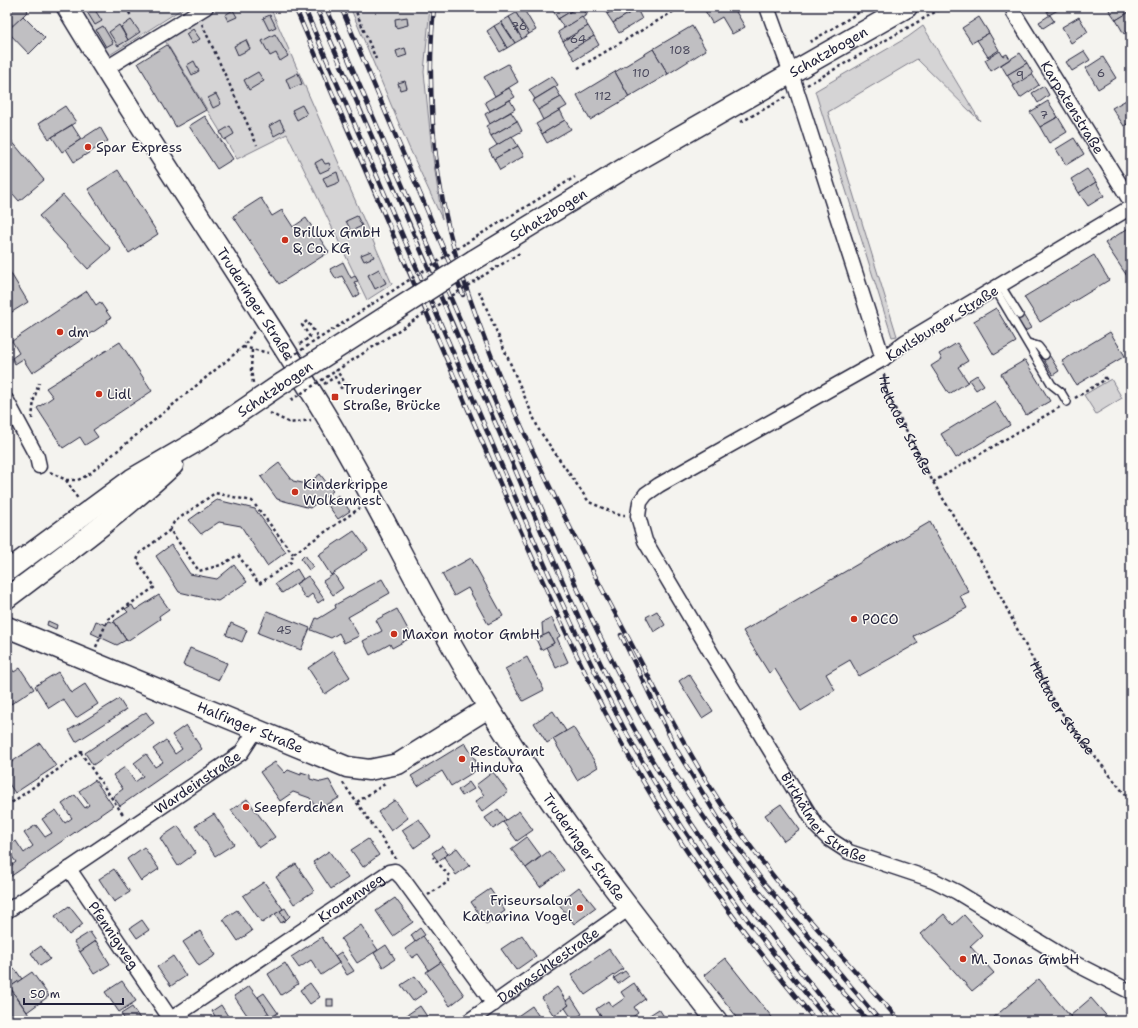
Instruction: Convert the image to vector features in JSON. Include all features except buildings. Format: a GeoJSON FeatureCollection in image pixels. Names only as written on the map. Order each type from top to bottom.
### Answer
{"type":"FeatureCollection","features":[{"type":"Feature","properties":{"kind":"street","name":"Truderinger Straße"},"geometry":{"type":"LineString","coordinates":[[67,7],[105,69],[319,403],[488,708],[558,813],[628,909],[717,1021]]}},
{"type":"Feature","properties":{"kind":"street","name":"Heltauer Straße"},"geometry":{"type":"LineString","coordinates":[[767,7],[793,82],[882,359]]}},
{"type":"Feature","properties":{"kind":"street","name":"Schatzbogen"},"geometry":{"type":"LineString","coordinates":[[7,571],[132,479],[286,392],[474,260],[633,163],[793,82],[907,7]]}},
{"type":"Feature","properties":{"kind":"street"},"geometry":{"type":"LineString","coordinates":[[105,69],[201,10]]}},
{"type":"Feature","properties":{"kind":"street","name":"Karpatenstraße"},"geometry":{"type":"LineString","coordinates":[[1014,13],[1131,202]]}},
{"type":"Feature","properties":{"kind":"street","name":"Karlsburger Straße"},"geometry":{"type":"LineString","coordinates":[[638,516],[640,502],[646,494],[658,485],[882,359],[905,342],[998,288],[1131,207]]}},
{"type":"Feature","properties":{"kind":"street"},"geometry":{"type":"LineString","coordinates":[[7,401],[37,457],[39,466]]}},
{"type":"Feature","properties":{"kind":"street","name":"Schatzbogen"},"geometry":{"type":"LineString","coordinates":[[7,598],[144,492],[199,440]]}},
{"type":"Feature","properties":{"kind":"street","name":"Birthälmer Straße"},"geometry":{"type":"LineString","coordinates":[[638,516],[645,541],[712,656],[805,810],[829,840],[849,852],[933,880],[957,892],[1074,963],[1131,992]]}},
{"type":"Feature","properties":{"kind":"street","name":"Halfinger Straße"},"geometry":{"type":"LineString","coordinates":[[7,627],[338,764],[369,770],[398,764],[488,708]]}},
{"type":"Feature","properties":{"kind":"street","name":"Wardeinstraße"},"geometry":{"type":"LineString","coordinates":[[7,911],[241,753],[256,730]]}},
{"type":"Feature","properties":{"kind":"street","name":"Pfennigweg"},"geometry":{"type":"LineString","coordinates":[[70,869],[172,1020]]}},
{"type":"Feature","properties":{"kind":"street","name":"Kronenweg"},"geometry":{"type":"LineString","coordinates":[[172,1020],[389,872],[395,871],[402,878],[494,1004]]}},
{"type":"Feature","properties":{"kind":"street","name":"Damaschkestraße"},"geometry":{"type":"LineString","coordinates":[[469,1021],[628,909]]}},
{"type":"Feature","properties":{"kind":"lane"},"geometry":{"type":"LineString","coordinates":[[998,288],[1019,315]]}},
{"type":"Feature","properties":{"kind":"lane"},"geometry":{"type":"LineString","coordinates":[[998,288],[1052,385],[1061,392],[1067,402]]}},
{"type":"Feature","properties":{"kind":"lane"},"geometry":{"type":"LineString","coordinates":[[1028,343],[1038,346],[1045,355]]}},
{"type":"Feature","properties":{"kind":"path"},"geometry":{"type":"LineString","coordinates":[[126,7],[131,16]]}},
{"type":"Feature","properties":{"kind":"path"},"geometry":{"type":"LineString","coordinates":[[354,7],[376,59]]}},
{"type":"Feature","properties":{"kind":"path"},"geometry":{"type":"LineString","coordinates":[[578,68],[681,7]]}},
{"type":"Feature","properties":{"kind":"path"},"geometry":{"type":"LineString","coordinates":[[809,42],[868,7]]}},
{"type":"Feature","properties":{"kind":"path"},"geometry":{"type":"LineString","coordinates":[[735,125],[766,109],[793,82],[944,7]]}},
{"type":"Feature","properties":{"kind":"path"},"geometry":{"type":"LineString","coordinates":[[201,10],[257,145]]}},
{"type":"Feature","properties":{"kind":"path"},"geometry":{"type":"LineString","coordinates":[[285,360],[318,337],[474,260],[522,252]]}},
{"type":"Feature","properties":{"kind":"path"},"geometry":{"type":"LineString","coordinates":[[286,392],[336,370],[474,260]]}},
{"type":"Feature","properties":{"kind":"path"},"geometry":{"type":"LineString","coordinates":[[479,291],[539,430],[589,502],[619,515],[638,516]]}},
{"type":"Feature","properties":{"kind":"path"},"geometry":{"type":"LineString","coordinates":[[299,344],[310,337],[302,325],[307,321],[318,337]]}},
{"type":"Feature","properties":{"kind":"path"},"geometry":{"type":"LineString","coordinates":[[39,466],[66,480],[78,480],[88,476],[242,347],[256,329]]}},
{"type":"Feature","properties":{"kind":"path"},"geometry":{"type":"LineString","coordinates":[[242,347],[271,354]]}},
{"type":"Feature","properties":{"kind":"path"},"geometry":{"type":"LineString","coordinates":[[252,350],[251,370],[253,383]]}},
{"type":"Feature","properties":{"kind":"path","name":"Heltauer Straße"},"geometry":{"type":"LineString","coordinates":[[882,359],[886,391],[933,482],[946,500],[990,576],[1052,697],[1067,721],[1131,802]]}},
{"type":"Feature","properties":{"kind":"path"},"geometry":{"type":"LineString","coordinates":[[324,384],[335,377],[341,388],[346,384],[336,370]]}},
{"type":"Feature","properties":{"kind":"path"},"geometry":{"type":"LineString","coordinates":[[933,482],[1106,380],[1102,375]]}},
{"type":"Feature","properties":{"kind":"path"},"geometry":{"type":"LineString","coordinates":[[32,426],[34,399],[40,383]]}},
{"type":"Feature","properties":{"kind":"path"},"geometry":{"type":"LineString","coordinates":[[270,413],[290,423],[312,420]]}},
{"type":"Feature","properties":{"kind":"path"},"geometry":{"type":"LineString","coordinates":[[66,480],[80,502]]}},
{"type":"Feature","properties":{"kind":"path"},"geometry":{"type":"LineString","coordinates":[[95,649],[108,619],[155,587],[137,560],[140,553],[170,530],[174,522],[215,493],[252,501],[293,554]]}},
{"type":"Feature","properties":{"kind":"path"},"geometry":{"type":"LineString","coordinates":[[170,530],[199,571],[220,565],[238,555],[259,584],[291,562],[293,554],[362,507]]}},
{"type":"Feature","properties":{"kind":"path"},"geometry":{"type":"LineString","coordinates":[[81,748],[81,753],[132,827]]}},
{"type":"Feature","properties":{"kind":"path"},"geometry":{"type":"LineString","coordinates":[[7,806],[81,753]]}},
{"type":"Feature","properties":{"kind":"path","name":"Kronenweg"},"geometry":{"type":"LineString","coordinates":[[386,783],[357,802],[395,857],[395,864]]}},
{"type":"Feature","properties":{"kind":"path"},"geometry":{"type":"LineString","coordinates":[[426,897],[448,882],[450,877],[432,857]]}},
{"type":"Feature","properties":{"kind":"shaded area"},"geometry":{"type":"Polygon","coordinates":[[[80,7],[185,7],[108,56],[80,7]]]}},
{"type":"Feature","properties":{"kind":"shaded area"},"geometry":{"type":"Polygon","coordinates":[[[218,7],[270,7],[392,284],[367,300],[287,134],[237,159],[164,39],[218,7]]]}},
{"type":"Feature","properties":{"kind":"shaded area"},"geometry":{"type":"Polygon","coordinates":[[[350,7],[430,7],[424,72],[432,151],[442,219],[408,145],[350,7]]]}},
{"type":"Feature","properties":{"kind":"shaded area"},"geometry":{"type":"Polygon","coordinates":[[[923,26],[980,121],[917,59],[828,112],[897,336],[892,337],[815,91],[908,37],[923,26]]]}},
{"type":"Feature","properties":{"kind":"shaded area"},"geometry":{"type":"Polygon","coordinates":[[[1111,379],[1122,398],[1096,414],[1084,395],[1111,379]]]}},
{"type":"Feature","properties":{"kind":"railway"},"geometry":{"type":"LineString","coordinates":[[295,7],[525,541],[565,630],[608,718],[656,803],[712,888],[773,969],[816,1021]]}},
{"type":"Feature","properties":{"kind":"railway"},"geometry":{"type":"LineString","coordinates":[[304,7],[551,579],[617,715],[661,794],[705,862],[753,927],[829,1021]]}},
{"type":"Feature","properties":{"kind":"railway"},"geometry":{"type":"LineString","coordinates":[[316,7],[554,561],[608,679],[649,755],[692,825],[715,859],[764,925],[841,1021]]}},
{"type":"Feature","properties":{"kind":"railway"},"geometry":{"type":"LineString","coordinates":[[326,7],[509,434],[581,597],[620,676],[663,754],[709,825],[786,925],[868,1021]]}},
{"type":"Feature","properties":{"kind":"railway"},"geometry":{"type":"LineString","coordinates":[[341,7],[463,295]]}},
{"type":"Feature","properties":{"kind":"railway"},"geometry":{"type":"LineString","coordinates":[[434,7],[431,62],[432,119],[438,176],[443,203],[453,246],[463,279],[480,328],[520,425],[582,551],[697,765],[727,813],[746,841],[788,894],[832,946],[900,1021]]}},
{"type":"Feature","properties":{"kind":"railway"},"geometry":{"type":"LineString","coordinates":[[621,635],[676,749],[724,828],[764,883],[880,1021]]}},
{"type":"Feature","properties":{"kind":"place","name":"Spar Express"},"geometry":{"type":"Point","coordinates":[88,147]}},
{"type":"Feature","properties":{"kind":"place","name":"Brillux GmbH & Co. KG"},"geometry":{"type":"Point","coordinates":[285,240]}},
{"type":"Feature","properties":{"kind":"place","name":"dm"},"geometry":{"type":"Point","coordinates":[60,332]}},
{"type":"Feature","properties":{"kind":"place","name":"Lidl"},"geometry":{"type":"Point","coordinates":[99,394]}},
{"type":"Feature","properties":{"kind":"place","name":"Truderinger Straße, Brücke"},"geometry":{"type":"Point","coordinates":[335,397]}},
{"type":"Feature","properties":{"kind":"place","name":"Kinderkrippe Wolkennest"},"geometry":{"type":"Point","coordinates":[295,492]}},
{"type":"Feature","properties":{"kind":"place","name":"POCO"},"geometry":{"type":"Point","coordinates":[854,619]}},
{"type":"Feature","properties":{"kind":"place","name":"Maxon motor GmbH"},"geometry":{"type":"Point","coordinates":[394,634]}},
{"type":"Feature","properties":{"kind":"place","name":"Restaurant Hindura"},"geometry":{"type":"Point","coordinates":[462,759]}},
{"type":"Feature","properties":{"kind":"place","name":"Seepferdchen"},"geometry":{"type":"Point","coordinates":[246,807]}},
{"type":"Feature","properties":{"kind":"place","name":"Friseursalon Katharina Vogel"},"geometry":{"type":"Point","coordinates":[580,908]}},
{"type":"Feature","properties":{"kind":"place","name":"M. Jonas GmbH"},"geometry":{"type":"Point","coordinates":[963,959]}}]}
